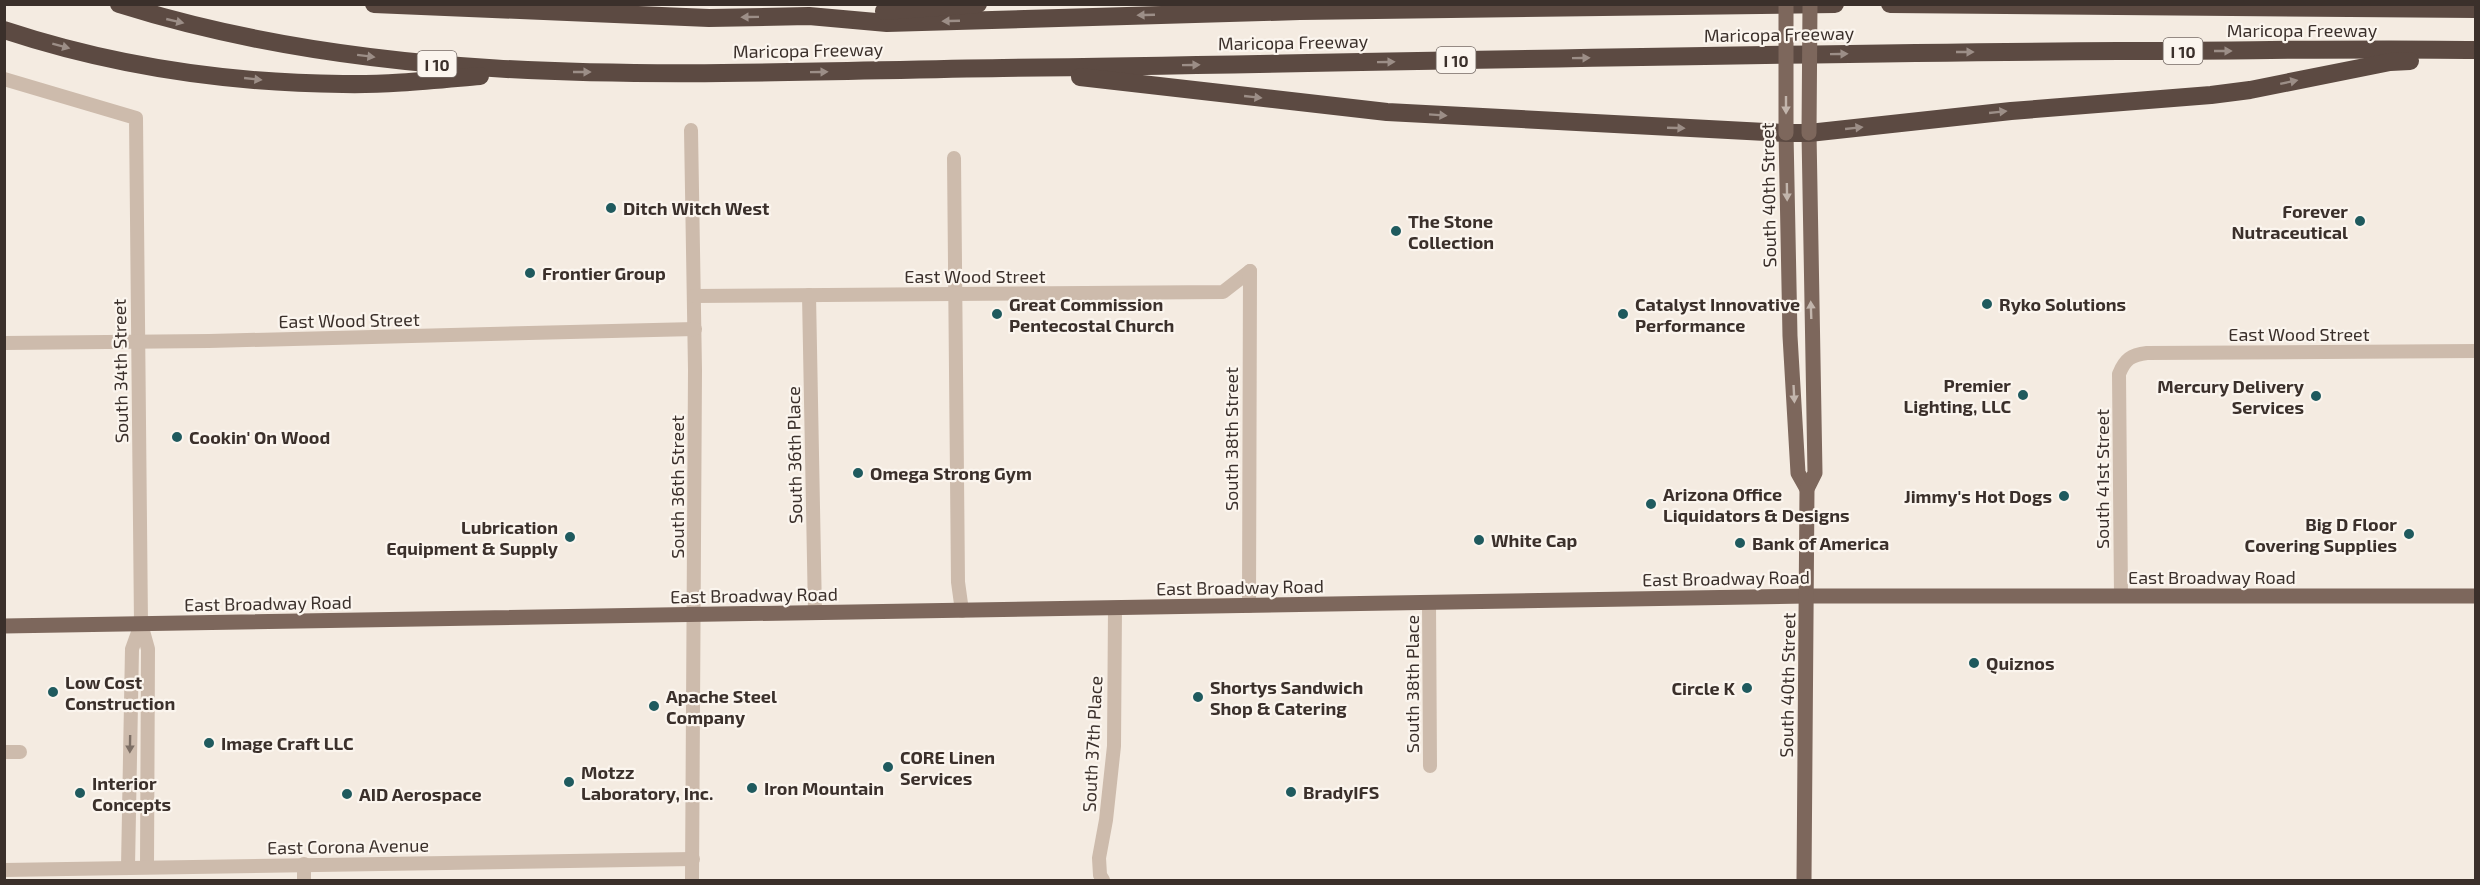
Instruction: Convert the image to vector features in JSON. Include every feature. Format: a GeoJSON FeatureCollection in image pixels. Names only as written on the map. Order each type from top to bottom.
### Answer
{"type":"FeatureCollection","features":[{"type":"Feature","properties":{"kind":"highway","name":"Maricopa Freeway"},"geometry":{"type":"LineString","coordinates":[[119,4],[153,15],[273,44],[371,57],[537,71],[761,73],[1918,52],[2468,50]]}},
{"type":"Feature","properties":{"kind":"highway","name":"Maricopa Freeway"},"geometry":{"type":"LineString","coordinates":[[374,4],[470,6],[709,18],[809,16],[887,23],[1300,11],[1835,4]]}},
{"type":"Feature","properties":{"kind":"highway"},"geometry":{"type":"LineString","coordinates":[[809,16],[978,4]]}},
{"type":"Feature","properties":{"kind":"highway","name":"Maricopa Freeway"},"geometry":{"type":"LineString","coordinates":[[1890,4],[2475,9]]}},
{"type":"Feature","properties":{"kind":"highway"},"geometry":{"type":"LineString","coordinates":[[4,30],[95,55],[158,68],[262,80],[368,84],[537,71]]}},
{"type":"Feature","properties":{"kind":"highway"},"geometry":{"type":"LineString","coordinates":[[1007,68],[1387,112],[1809,133],[2011,111],[2250,90],[2391,62],[2436,59],[2468,50]]}},
{"type":"Feature","properties":{"kind":"main road","name":"South 40th Street"},"geometry":{"type":"LineString","coordinates":[[1786,4],[1790,336],[1798,473],[1807,489]]}},
{"type":"Feature","properties":{"kind":"main road","name":"South 40th Street"},"geometry":{"type":"LineString","coordinates":[[1804,880],[1807,489],[1815,473],[1809,133],[1810,4]]}},
{"type":"Feature","properties":{"kind":"main road","name":"East Broadway Road"},"geometry":{"type":"LineString","coordinates":[[4,626],[1807,596],[2475,596]]}},
{"type":"Feature","properties":{"kind":"street","name":"South 34th Street"},"geometry":{"type":"LineString","coordinates":[[4,79],[136,118],[141,624],[148,649],[147,866]]}},
{"type":"Feature","properties":{"kind":"street","name":"South 36th Street"},"geometry":{"type":"LineString","coordinates":[[691,130],[695,329],[692,880]]}},
{"type":"Feature","properties":{"kind":"street"},"geometry":{"type":"LineString","coordinates":[[954,158],[958,582],[962,611]]}},
{"type":"Feature","properties":{"kind":"street","name":"East Wood Street"},"geometry":{"type":"LineString","coordinates":[[694,296],[1223,292],[1250,272]]}},
{"type":"Feature","properties":{"kind":"street","name":"South 38th Street"},"geometry":{"type":"LineString","coordinates":[[1249,606],[1250,272]]}},
{"type":"Feature","properties":{"kind":"street","name":"South 36th Place"},"geometry":{"type":"LineString","coordinates":[[809,295],[814,614]]}},
{"type":"Feature","properties":{"kind":"street","name":"East Wood Street"},"geometry":{"type":"LineString","coordinates":[[4,344],[695,329]]}},
{"type":"Feature","properties":{"kind":"street","name":"East Wood Street"},"geometry":{"type":"LineString","coordinates":[[2124,361],[2135,354],[2147,353],[2475,351]]}},
{"type":"Feature","properties":{"kind":"street","name":"South 41st Street"},"geometry":{"type":"LineString","coordinates":[[2121,596],[2119,375],[2124,361]]}},
{"type":"Feature","properties":{"kind":"street","name":"South 38th Place"},"geometry":{"type":"LineString","coordinates":[[1429,603],[1430,766]]}},
{"type":"Feature","properties":{"kind":"street","name":"South 37th Place"},"geometry":{"type":"LineString","coordinates":[[1103,880],[1099,858],[1106,820],[1114,746],[1115,608]]}},
{"type":"Feature","properties":{"kind":"street","name":"South 34th Street"},"geometry":{"type":"LineString","coordinates":[[128,867],[132,649],[141,624]]}},
{"type":"Feature","properties":{"kind":"street"},"geometry":{"type":"LineString","coordinates":[[4,752],[20,752]]}},
{"type":"Feature","properties":{"kind":"street","name":"East Corona Avenue"},"geometry":{"type":"LineString","coordinates":[[4,870],[693,859]]}},
{"type":"Feature","properties":{"kind":"street"},"geometry":{"type":"LineString","coordinates":[[304,864],[304,880]]}},
{"type":"Feature","properties":{"kind":"place","name":"Ditch Witch West"},"geometry":{"type":"Point","coordinates":[611,208]}},
{"type":"Feature","properties":{"kind":"place","name":"Forever Nutraceutical"},"geometry":{"type":"Point","coordinates":[2360,221]}},
{"type":"Feature","properties":{"kind":"place","name":"The Stone Collection"},"geometry":{"type":"Point","coordinates":[1396,231]}},
{"type":"Feature","properties":{"kind":"place","name":"Frontier Group"},"geometry":{"type":"Point","coordinates":[530,273]}},
{"type":"Feature","properties":{"kind":"place","name":"Ryko Solutions"},"geometry":{"type":"Point","coordinates":[1987,304]}},
{"type":"Feature","properties":{"kind":"place","name":"Great Commission Pentecostal Church"},"geometry":{"type":"Point","coordinates":[997,314]}},
{"type":"Feature","properties":{"kind":"place","name":"Catalyst Innovative Performance"},"geometry":{"type":"Point","coordinates":[1623,314]}},
{"type":"Feature","properties":{"kind":"place","name":"Premier Lighting, LLC"},"geometry":{"type":"Point","coordinates":[2023,395]}},
{"type":"Feature","properties":{"kind":"place","name":"Mercury Delivery Services"},"geometry":{"type":"Point","coordinates":[2316,396]}},
{"type":"Feature","properties":{"kind":"place","name":"Cookin' On Wood"},"geometry":{"type":"Point","coordinates":[177,437]}},
{"type":"Feature","properties":{"kind":"place","name":"Omega Strong Gym"},"geometry":{"type":"Point","coordinates":[858,473]}},
{"type":"Feature","properties":{"kind":"place","name":"Jimmy's Hot Dogs"},"geometry":{"type":"Point","coordinates":[2064,496]}},
{"type":"Feature","properties":{"kind":"place","name":"Arizona Office Liquidators & Designs"},"geometry":{"type":"Point","coordinates":[1651,504]}},
{"type":"Feature","properties":{"kind":"place","name":"Big D Floor Covering Supplies"},"geometry":{"type":"Point","coordinates":[2409,534]}},
{"type":"Feature","properties":{"kind":"place","name":"Lubrication Equipment & Supply"},"geometry":{"type":"Point","coordinates":[570,537]}},
{"type":"Feature","properties":{"kind":"place","name":"White Cap"},"geometry":{"type":"Point","coordinates":[1479,540]}},
{"type":"Feature","properties":{"kind":"place","name":"Bank of America"},"geometry":{"type":"Point","coordinates":[1740,543]}},
{"type":"Feature","properties":{"kind":"place","name":"Quiznos"},"geometry":{"type":"Point","coordinates":[1974,663]}},
{"type":"Feature","properties":{"kind":"place","name":"Circle K"},"geometry":{"type":"Point","coordinates":[1747,688]}},
{"type":"Feature","properties":{"kind":"place","name":"Low Cost Construction"},"geometry":{"type":"Point","coordinates":[53,692]}},
{"type":"Feature","properties":{"kind":"place","name":"Shortys Sandwich Shop & Catering"},"geometry":{"type":"Point","coordinates":[1198,697]}},
{"type":"Feature","properties":{"kind":"place","name":"Apache Steel Company"},"geometry":{"type":"Point","coordinates":[654,706]}},
{"type":"Feature","properties":{"kind":"place","name":"Image Craft LLC"},"geometry":{"type":"Point","coordinates":[209,743]}},
{"type":"Feature","properties":{"kind":"place","name":"CORE Linen Services"},"geometry":{"type":"Point","coordinates":[888,767]}},
{"type":"Feature","properties":{"kind":"place","name":"Motzz Laboratory, Inc."},"geometry":{"type":"Point","coordinates":[569,782]}},
{"type":"Feature","properties":{"kind":"place","name":"Iron Mountain"},"geometry":{"type":"Point","coordinates":[752,788]}},
{"type":"Feature","properties":{"kind":"place","name":"BradyIFS"},"geometry":{"type":"Point","coordinates":[1291,792]}},
{"type":"Feature","properties":{"kind":"place","name":"Interior Concepts"},"geometry":{"type":"Point","coordinates":[80,793]}},
{"type":"Feature","properties":{"kind":"place","name":"AID Aerospace"},"geometry":{"type":"Point","coordinates":[347,794]}}]}
